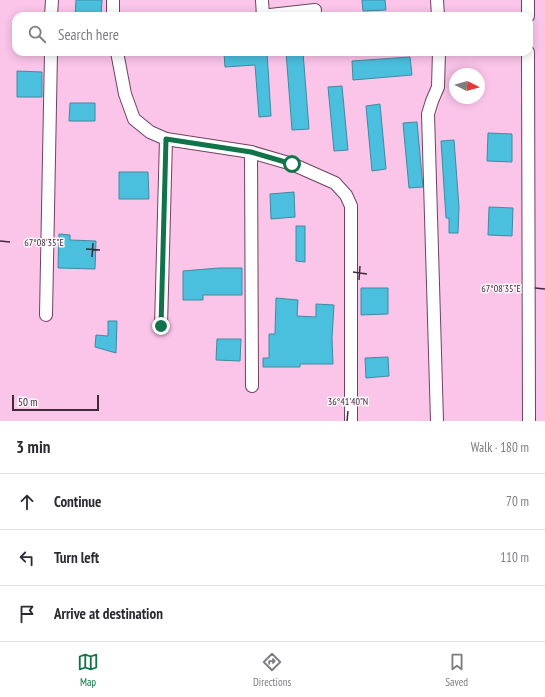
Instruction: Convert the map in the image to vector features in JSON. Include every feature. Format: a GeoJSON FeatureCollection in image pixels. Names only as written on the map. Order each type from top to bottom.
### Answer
{"type":"FeatureCollection","features":[{"type":"Feature","properties":{"kind":"street"},"geometry":{"type":"LineString","coordinates":[[51,12],[52,0]]}},
{"type":"Feature","properties":{"kind":"street"},"geometry":{"type":"LineString","coordinates":[[113,0],[113,12]]}},
{"type":"Feature","properties":{"kind":"street"},"geometry":{"type":"LineString","coordinates":[[262,0],[262,12]]}},
{"type":"Feature","properties":{"kind":"street"},"geometry":{"type":"LineString","coordinates":[[437,0],[438,12]]}},
{"type":"Feature","properties":{"kind":"street"},"geometry":{"type":"LineString","coordinates":[[528,0],[528,12]]}},
{"type":"Feature","properties":{"kind":"street"},"geometry":{"type":"LineString","coordinates":[[292,12],[315,9]]}},
{"type":"Feature","properties":{"kind":"street"},"geometry":{"type":"LineString","coordinates":[[46,315],[51,56]]}},
{"type":"Feature","properties":{"kind":"street"},"geometry":{"type":"LineString","coordinates":[[118,56],[125,94],[134,119],[150,132],[166,139],[251,152],[292,164],[335,183],[346,194],[351,206],[351,421]]}},
{"type":"Feature","properties":{"kind":"street"},"geometry":{"type":"LineString","coordinates":[[437,421],[428,114],[438,88],[439,56]]}},
{"type":"Feature","properties":{"kind":"street"},"geometry":{"type":"LineString","coordinates":[[528,56],[530,421]]}},
{"type":"Feature","properties":{"kind":"street"},"geometry":{"type":"LineString","coordinates":[[161,326],[166,139]]}},
{"type":"Feature","properties":{"kind":"street"},"geometry":{"type":"LineString","coordinates":[[251,152],[252,386]]}},
{"type":"Feature","properties":{"kind":"building"},"geometry":{"type":"Polygon","coordinates":[[[76,0],[102,0],[101,12],[75,12],[76,0]]]}},
{"type":"Feature","properties":{"kind":"building"},"geometry":{"type":"Polygon","coordinates":[[[362,0],[385,0],[386,10],[363,11],[362,0]]]}},
{"type":"Feature","properties":{"kind":"building"},"geometry":{"type":"Polygon","coordinates":[[[224,56],[267,56],[271,116],[259,117],[255,65],[225,67],[224,56]]]}},
{"type":"Feature","properties":{"kind":"building"},"geometry":{"type":"Polygon","coordinates":[[[286,56],[303,56],[309,129],[292,130],[286,56]]]}},
{"type":"Feature","properties":{"kind":"building"},"geometry":{"type":"Polygon","coordinates":[[[410,57],[412,75],[353,80],[352,61],[410,57]]]}},
{"type":"Feature","properties":{"kind":"building"},"geometry":{"type":"Polygon","coordinates":[[[17,71],[42,72],[42,97],[17,97],[17,71]]]}},
{"type":"Feature","properties":{"kind":"building"},"geometry":{"type":"Polygon","coordinates":[[[342,86],[348,150],[334,151],[328,87],[342,86]]]}},
{"type":"Feature","properties":{"kind":"building"},"geometry":{"type":"Polygon","coordinates":[[[70,103],[95,103],[95,121],[69,121],[70,103]]]}},
{"type":"Feature","properties":{"kind":"building"},"geometry":{"type":"Polygon","coordinates":[[[380,104],[386,169],[372,171],[366,106],[380,104]]]}},
{"type":"Feature","properties":{"kind":"building"},"geometry":{"type":"Polygon","coordinates":[[[417,122],[423,187],[409,188],[403,123],[417,122]]]}},
{"type":"Feature","properties":{"kind":"building"},"geometry":{"type":"Polygon","coordinates":[[[488,133],[512,134],[512,162],[487,161],[488,133]]]}},
{"type":"Feature","properties":{"kind":"building"},"geometry":{"type":"Polygon","coordinates":[[[454,140],[459,207],[458,233],[449,233],[449,218],[446,218],[441,141],[454,140]]]}},
{"type":"Feature","properties":{"kind":"building"},"geometry":{"type":"Polygon","coordinates":[[[119,172],[148,172],[149,199],[119,199],[119,172]]]}},
{"type":"Feature","properties":{"kind":"building"},"geometry":{"type":"Polygon","coordinates":[[[294,192],[295,217],[271,219],[270,194],[294,192]]]}},
{"type":"Feature","properties":{"kind":"building"},"geometry":{"type":"Polygon","coordinates":[[[489,207],[513,208],[512,236],[488,235],[489,207]]]}},
{"type":"Feature","properties":{"kind":"building"},"geometry":{"type":"Polygon","coordinates":[[[296,226],[305,226],[305,262],[296,261],[296,226]]]}},
{"type":"Feature","properties":{"kind":"building"},"geometry":{"type":"Polygon","coordinates":[[[59,234],[70,235],[70,240],[96,241],[95,269],[58,268],[59,234]]]}},
{"type":"Feature","properties":{"kind":"building"},"geometry":{"type":"Polygon","coordinates":[[[242,268],[242,295],[203,295],[203,300],[183,300],[183,271],[242,268]]]}},
{"type":"Feature","properties":{"kind":"building"},"geometry":{"type":"Polygon","coordinates":[[[361,288],[388,288],[388,314],[361,315],[361,288]]]}},
{"type":"Feature","properties":{"kind":"building"},"geometry":{"type":"Polygon","coordinates":[[[276,298],[298,300],[297,316],[316,317],[316,304],[334,305],[332,338],[333,364],[300,364],[300,367],[263,367],[263,358],[269,358],[269,334],[275,334],[276,298]]]}},
{"type":"Feature","properties":{"kind":"building"},"geometry":{"type":"Polygon","coordinates":[[[108,321],[117,321],[116,353],[95,347],[96,335],[108,336],[108,321]]]}},
{"type":"Feature","properties":{"kind":"building"},"geometry":{"type":"Polygon","coordinates":[[[217,339],[241,339],[240,361],[216,360],[217,339]]]}},
{"type":"Feature","properties":{"kind":"building"},"geometry":{"type":"Polygon","coordinates":[[[388,357],[389,376],[366,378],[365,358],[388,357]]]}},
{"type":"Feature","properties":{"kind":"route"},"geometry":{"type":"LineString","coordinates":[[161,326],[166,139],[251,152],[292,164]]}}]}
